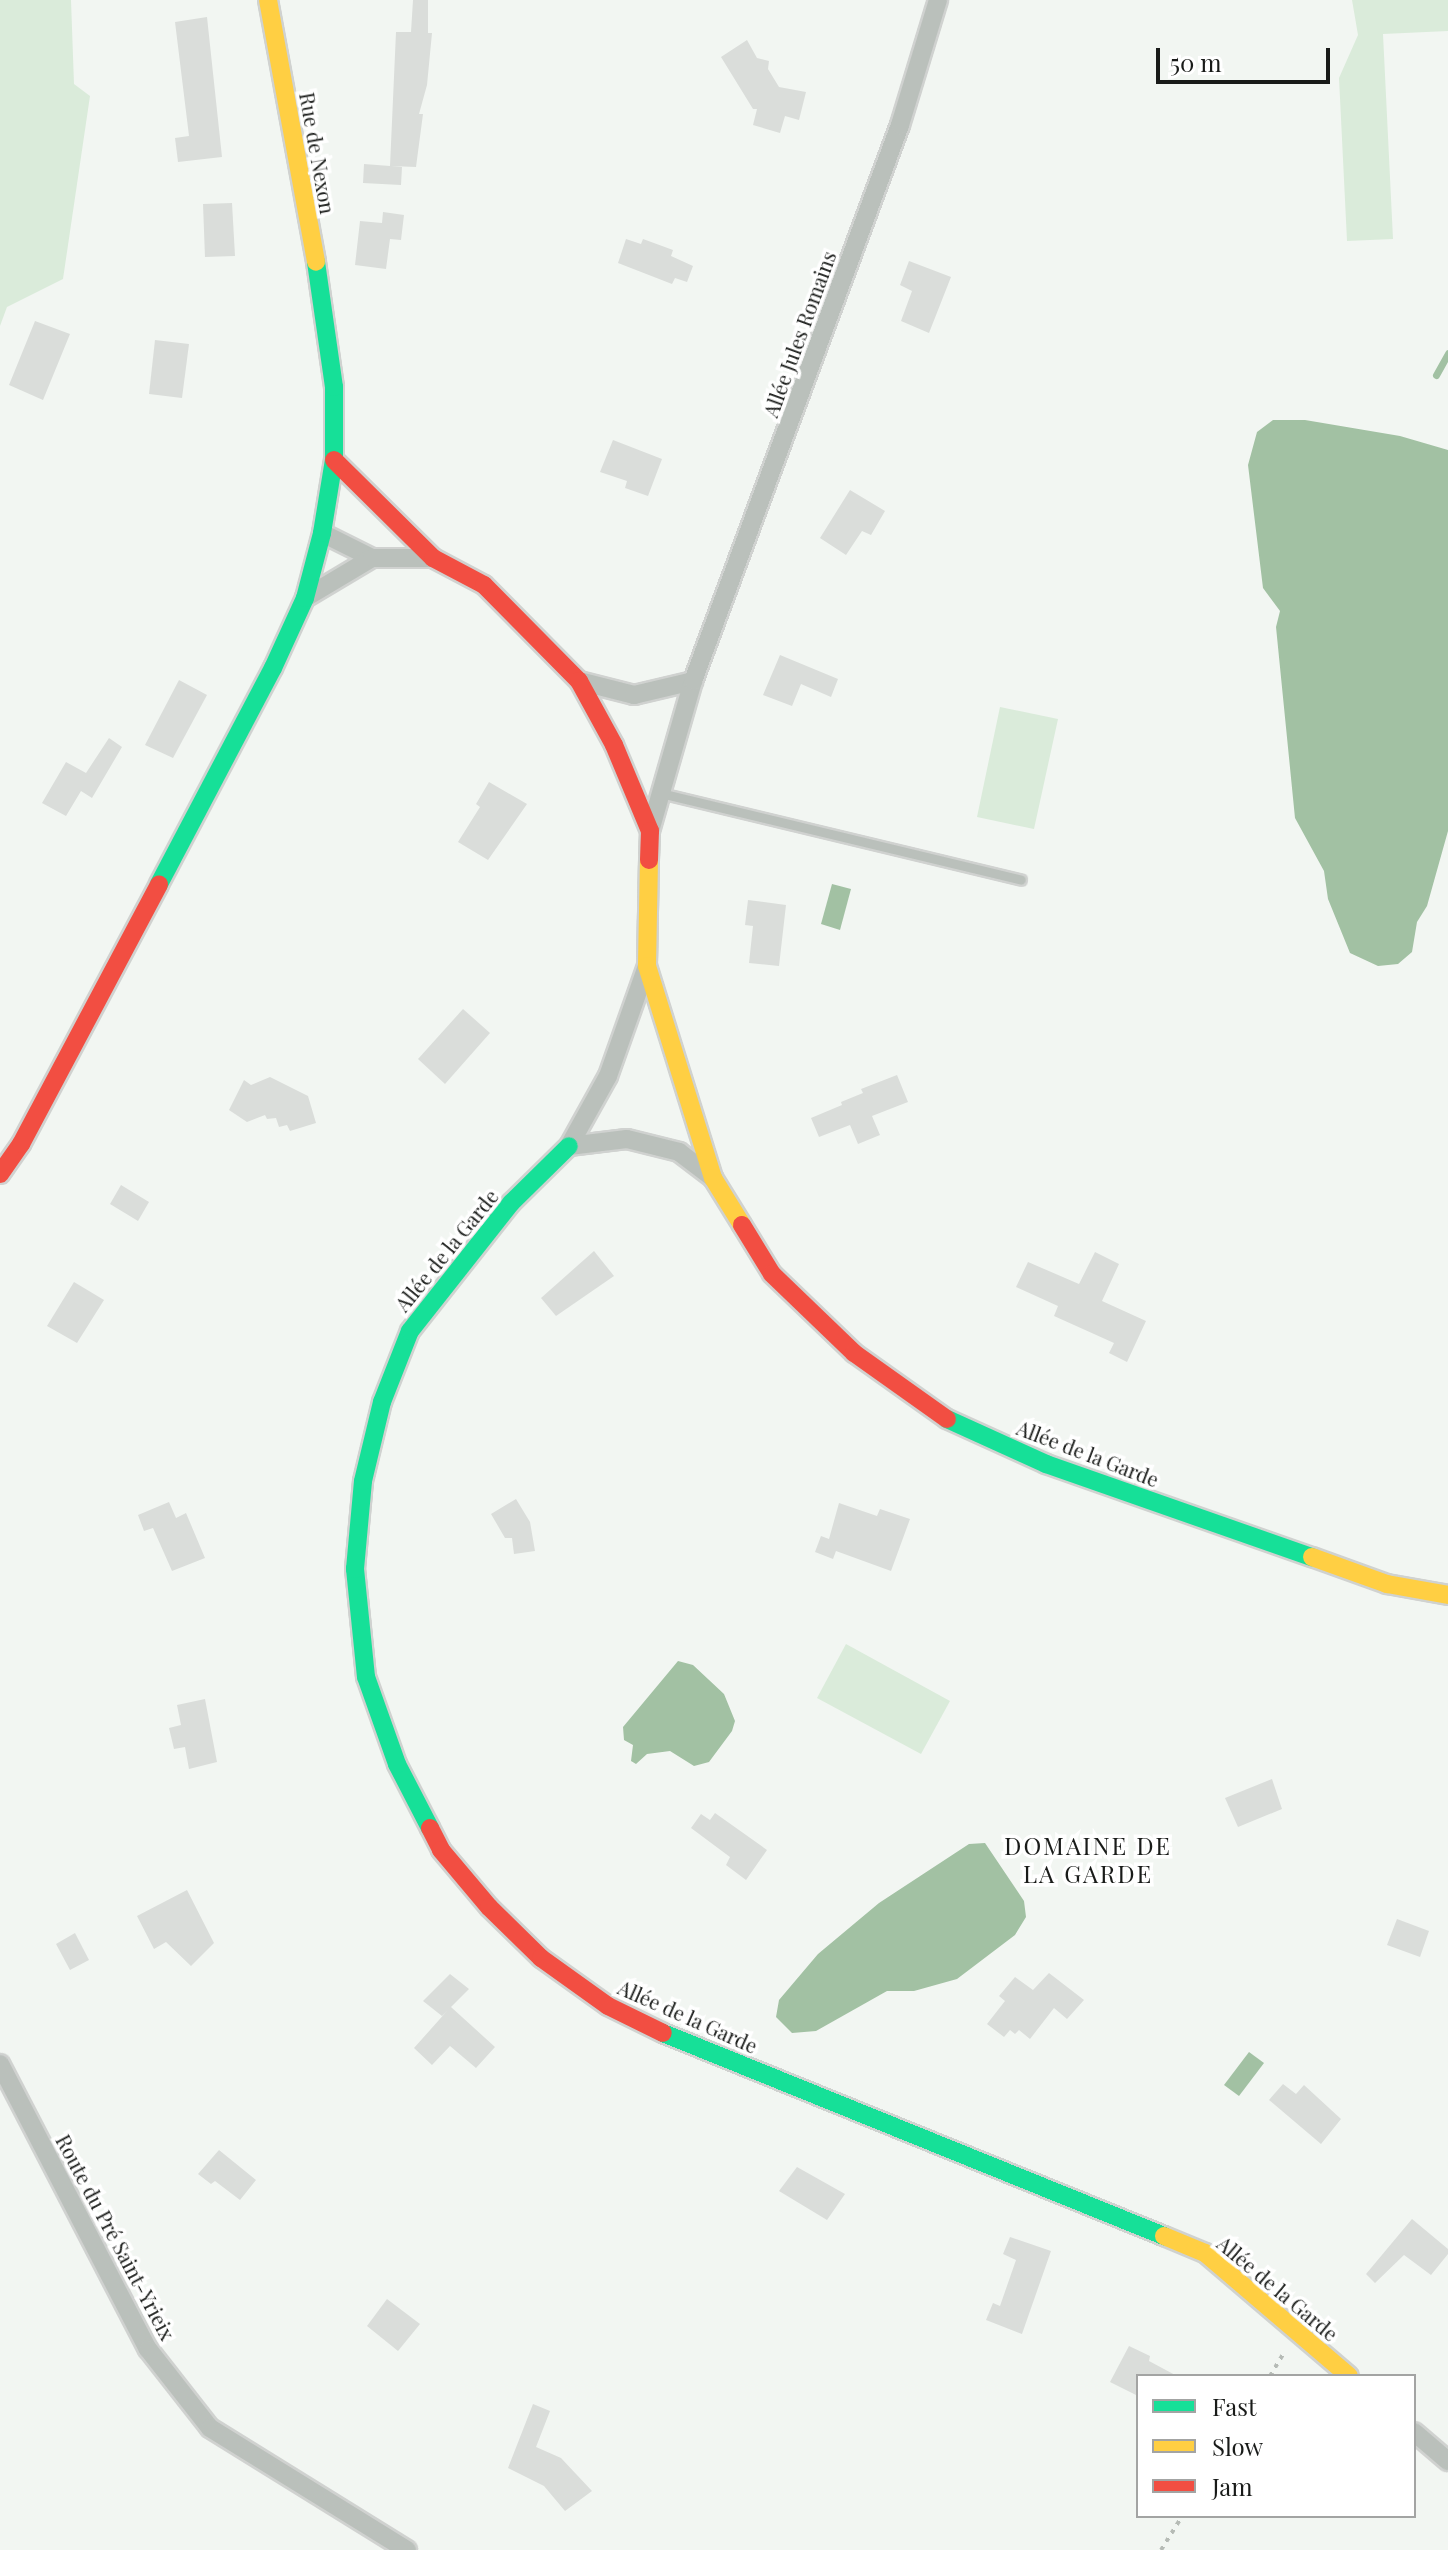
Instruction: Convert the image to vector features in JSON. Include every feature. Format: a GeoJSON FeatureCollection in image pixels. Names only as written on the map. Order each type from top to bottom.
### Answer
{"type":"FeatureCollection","features":[{"type":"Feature","properties":{"kind":"street","name":"Rue de Nexon"},"geometry":{"type":"LineString","coordinates":[[0,1174],[21,1144],[266,681],[305,598],[322,533],[334,460],[334,387],[325,313],[268,0]]}},
{"type":"Feature","properties":{"kind":"street","name":"Allée Jules Romains"},"geometry":{"type":"LineString","coordinates":[[650,831],[693,681],[900,125],[938,0]]}},
{"type":"Feature","properties":{"kind":"street","name":"Allée de la Garde"},"geometry":{"type":"LineString","coordinates":[[334,460],[378,508],[433,558],[484,585],[579,681],[614,745],[650,831],[647,966],[608,1076],[569,1146],[511,1203],[410,1331],[382,1402],[363,1481],[355,1569],[366,1677],[397,1764],[441,1850],[489,1907],[541,1958],[608,2006],[678,2040],[1205,2253],[1347,2374]]}},
{"type":"Feature","properties":{"kind":"street","name":"Allée de la Garde"},"geometry":{"type":"LineString","coordinates":[[322,533],[372,558],[433,558]]}},
{"type":"Feature","properties":{"kind":"street"},"geometry":{"type":"LineString","coordinates":[[305,598],[372,558]]}},
{"type":"Feature","properties":{"kind":"street"},"geometry":{"type":"LineString","coordinates":[[579,681],[634,695],[693,681]]}},
{"type":"Feature","properties":{"kind":"street","name":"Allée de la Garde"},"geometry":{"type":"LineString","coordinates":[[647,966],[713,1178],[772,1274],[854,1353],[945,1418],[1046,1464],[1387,1584],[1448,1595]]}},
{"type":"Feature","properties":{"kind":"street","name":"Allée de la Garde"},"geometry":{"type":"LineString","coordinates":[[569,1146],[627,1139],[679,1152],[713,1178]]}},
{"type":"Feature","properties":{"kind":"street","name":"Route du Pré Saint-Yrieix"},"geometry":{"type":"LineString","coordinates":[[0,2064],[148,2349],[210,2428],[407,2550]]}},
{"type":"Feature","properties":{"kind":"street"},"geometry":{"type":"LineString","coordinates":[[1416,2434],[1448,2461]]}},
{"type":"Feature","properties":{"kind":"lane"},"geometry":{"type":"LineString","coordinates":[[660,793],[1021,880]]}},
{"type":"Feature","properties":{"kind":"path"},"geometry":{"type":"LineString","coordinates":[[1161,2550],[1181,2518]]}},
{"type":"Feature","properties":{"kind":"shaded area"},"geometry":{"type":"Polygon","coordinates":[[[0,0],[71,0],[74,84],[90,96],[63,279],[7,307],[0,326],[0,0]]]}},
{"type":"Feature","properties":{"kind":"shaded area"},"geometry":{"type":"Polygon","coordinates":[[[1352,0],[1448,0],[1448,31],[1383,34],[1393,239],[1347,241],[1339,78],[1358,35],[1352,0]]]}},
{"type":"Feature","properties":{"kind":"shaded area"},"geometry":{"type":"Polygon","coordinates":[[[1273,420],[1305,420],[1400,436],[1448,450],[1448,831],[1427,906],[1417,922],[1412,952],[1398,964],[1378,966],[1350,953],[1328,899],[1324,871],[1295,818],[1276,627],[1280,611],[1263,588],[1248,465],[1257,432],[1273,420]]]}},
{"type":"Feature","properties":{"kind":"shaded area"},"geometry":{"type":"Polygon","coordinates":[[[1000,707],[1058,719],[1034,829],[977,817],[1000,707]]]}},
{"type":"Feature","properties":{"kind":"shaded area"},"geometry":{"type":"Polygon","coordinates":[[[832,884],[851,889],[840,930],[821,924],[832,884]]]}},
{"type":"Feature","properties":{"kind":"shaded area"},"geometry":{"type":"Polygon","coordinates":[[[846,1644],[950,1701],[921,1754],[817,1698],[846,1644]]]}},
{"type":"Feature","properties":{"kind":"shaded area"},"geometry":{"type":"Polygon","coordinates":[[[678,1661],[693,1665],[724,1694],[735,1721],[732,1731],[709,1762],[694,1766],[670,1751],[647,1754],[636,1764],[631,1761],[633,1745],[624,1740],[623,1727],[678,1661]]]}},
{"type":"Feature","properties":{"kind":"shaded area"},"geometry":{"type":"Polygon","coordinates":[[[985,1843],[1024,1901],[1026,1917],[1015,1935],[957,1979],[914,1991],[887,1991],[816,2031],[792,2033],[776,2017],[779,2000],[818,1954],[879,1903],[969,1844],[985,1843]]]}},
{"type":"Feature","properties":{"kind":"shaded area"},"geometry":{"type":"Polygon","coordinates":[[[1249,2052],[1264,2063],[1239,2096],[1224,2085],[1249,2052]]]}},
{"type":"Feature","properties":{"kind":"building"},"geometry":{"type":"Polygon","coordinates":[[[413,0],[428,0],[428,33],[432,33],[427,85],[419,114],[423,114],[416,167],[391,166],[402,167],[401,185],[363,183],[364,164],[390,166],[396,32],[411,32],[413,0]]]}},
{"type":"Feature","properties":{"kind":"building"},"geometry":{"type":"Polygon","coordinates":[[[207,17],[222,157],[178,162],[175,138],[189,136],[175,22],[207,17]]]}},
{"type":"Feature","properties":{"kind":"building"},"geometry":{"type":"Polygon","coordinates":[[[747,40],[757,58],[769,61],[768,69],[779,87],[806,92],[799,120],[785,116],[780,133],[753,125],[757,109],[753,109],[721,57],[747,40]]]}},
{"type":"Feature","properties":{"kind":"building"},"geometry":{"type":"Polygon","coordinates":[[[232,203],[235,256],[205,257],[203,204],[232,203]]]}},
{"type":"Feature","properties":{"kind":"building"},"geometry":{"type":"Polygon","coordinates":[[[383,212],[404,215],[401,240],[390,239],[386,269],[355,265],[360,221],[382,223],[383,212]]]}},
{"type":"Feature","properties":{"kind":"building"},"geometry":{"type":"Polygon","coordinates":[[[626,239],[641,244],[643,239],[673,250],[671,256],[693,266],[687,282],[675,278],[672,284],[618,263],[626,239]]]}},
{"type":"Feature","properties":{"kind":"building"},"geometry":{"type":"Polygon","coordinates":[[[909,261],[951,277],[929,333],[901,321],[912,291],[900,285],[909,261]]]}},
{"type":"Feature","properties":{"kind":"building"},"geometry":{"type":"Polygon","coordinates":[[[35,321],[70,334],[43,400],[9,385],[35,321]]]}},
{"type":"Feature","properties":{"kind":"building"},"geometry":{"type":"Polygon","coordinates":[[[155,340],[189,344],[182,398],[149,394],[155,340]]]}},
{"type":"Feature","properties":{"kind":"building"},"geometry":{"type":"Polygon","coordinates":[[[613,440],[662,459],[648,496],[625,488],[627,481],[600,472],[613,440]]]}},
{"type":"Feature","properties":{"kind":"building"},"geometry":{"type":"Polygon","coordinates":[[[850,490],[885,511],[871,535],[862,531],[846,555],[820,538],[850,490]]]}},
{"type":"Feature","properties":{"kind":"building"},"geometry":{"type":"Polygon","coordinates":[[[780,655],[838,679],[831,697],[801,684],[792,706],[763,695],[780,655]]]}},
{"type":"Feature","properties":{"kind":"building"},"geometry":{"type":"Polygon","coordinates":[[[179,680],[207,695],[173,758],[145,745],[179,680]]]}},
{"type":"Feature","properties":{"kind":"building"},"geometry":{"type":"Polygon","coordinates":[[[109,738],[122,747],[92,798],[81,791],[66,816],[42,803],[66,762],[86,773],[109,738]]]}},
{"type":"Feature","properties":{"kind":"building"},"geometry":{"type":"Polygon","coordinates":[[[489,782],[527,804],[488,860],[458,842],[480,807],[476,804],[489,782]]]}},
{"type":"Feature","properties":{"kind":"building"},"geometry":{"type":"Polygon","coordinates":[[[748,900],[786,905],[779,966],[749,963],[753,926],[745,925],[748,900]]]}},
{"type":"Feature","properties":{"kind":"building"},"geometry":{"type":"Polygon","coordinates":[[[463,1009],[490,1033],[445,1084],[418,1059],[463,1009]]]}},
{"type":"Feature","properties":{"kind":"building"},"geometry":{"type":"Polygon","coordinates":[[[897,1075],[908,1102],[872,1116],[880,1135],[858,1144],[850,1125],[819,1137],[811,1118],[863,1093],[861,1089],[897,1075]]]}},
{"type":"Feature","properties":{"kind":"building"},"geometry":{"type":"Polygon","coordinates":[[[270,1077],[308,1096],[316,1123],[290,1131],[287,1125],[279,1127],[276,1118],[267,1119],[265,1115],[247,1122],[229,1110],[244,1080],[251,1085],[270,1077]]]}},
{"type":"Feature","properties":{"kind":"building"},"geometry":{"type":"Polygon","coordinates":[[[121,1185],[149,1202],[138,1221],[110,1204],[121,1185]]]}},
{"type":"Feature","properties":{"kind":"building"},"geometry":{"type":"Polygon","coordinates":[[[594,1251],[614,1276],[556,1316],[541,1298],[594,1251]]]}},
{"type":"Feature","properties":{"kind":"building"},"geometry":{"type":"Polygon","coordinates":[[[1095,1252],[1119,1264],[1102,1301],[1146,1321],[1127,1362],[1109,1353],[1114,1343],[1054,1316],[1058,1306],[1016,1287],[1028,1262],[1079,1284],[1095,1252]]]}},
{"type":"Feature","properties":{"kind":"building"},"geometry":{"type":"Polygon","coordinates":[[[74,1282],[104,1300],[77,1343],[47,1326],[74,1282]]]}},
{"type":"Feature","properties":{"kind":"building"},"geometry":{"type":"Polygon","coordinates":[[[516,1499],[530,1522],[535,1551],[514,1554],[512,1538],[505,1538],[491,1514],[516,1499]]]}},
{"type":"Feature","properties":{"kind":"building"},"geometry":{"type":"Polygon","coordinates":[[[169,1502],[176,1518],[186,1513],[205,1558],[172,1571],[153,1528],[144,1531],[138,1515],[169,1502]]]}},
{"type":"Feature","properties":{"kind":"building"},"geometry":{"type":"Polygon","coordinates":[[[839,1503],[877,1516],[880,1509],[910,1519],[891,1571],[836,1551],[833,1559],[815,1552],[821,1536],[829,1539],[839,1503]]]}},
{"type":"Feature","properties":{"kind":"building"},"geometry":{"type":"Polygon","coordinates":[[[205,1699],[217,1762],[189,1769],[185,1747],[174,1749],[169,1728],[181,1725],[177,1705],[205,1699]]]}},
{"type":"Feature","properties":{"kind":"building"},"geometry":{"type":"Polygon","coordinates":[[[1272,1779],[1282,1809],[1238,1827],[1225,1798],[1272,1779]]]}},
{"type":"Feature","properties":{"kind":"building"},"geometry":{"type":"Polygon","coordinates":[[[715,1813],[767,1850],[746,1880],[726,1865],[730,1857],[691,1828],[701,1814],[710,1820],[715,1813]]]}},
{"type":"Feature","properties":{"kind":"building"},"geometry":{"type":"Polygon","coordinates":[[[187,1890],[214,1943],[191,1966],[166,1942],[154,1949],[137,1916],[187,1890]]]}},
{"type":"Feature","properties":{"kind":"building"},"geometry":{"type":"Polygon","coordinates":[[[1397,1919],[1429,1931],[1420,1957],[1387,1945],[1397,1919]]]}},
{"type":"Feature","properties":{"kind":"building"},"geometry":{"type":"Polygon","coordinates":[[[75,1933],[89,1960],[70,1970],[56,1944],[75,1933]]]}},
{"type":"Feature","properties":{"kind":"building"},"geometry":{"type":"Polygon","coordinates":[[[1049,1973],[1084,2000],[1067,2019],[1054,2008],[1030,2039],[1019,2030],[1015,2034],[1010,2030],[1004,2037],[987,2024],[1005,2001],[999,1996],[1015,1977],[1033,1990],[1049,1973]]]}},
{"type":"Feature","properties":{"kind":"building"},"geometry":{"type":"Polygon","coordinates":[[[450,1974],[469,1989],[451,2007],[495,2047],[476,2068],[450,2046],[432,2065],[414,2048],[447,2011],[442,2016],[423,2001],[450,1974]]]}},
{"type":"Feature","properties":{"kind":"building"},"geometry":{"type":"Polygon","coordinates":[[[1283,2084],[1296,2094],[1304,2085],[1341,2119],[1321,2144],[1269,2100],[1283,2084]]]}},
{"type":"Feature","properties":{"kind":"building"},"geometry":{"type":"Polygon","coordinates":[[[219,2150],[256,2180],[240,2200],[215,2181],[211,2184],[198,2174],[219,2150]]]}},
{"type":"Feature","properties":{"kind":"building"},"geometry":{"type":"Polygon","coordinates":[[[797,2167],[845,2194],[827,2220],[779,2191],[797,2167]]]}},
{"type":"Feature","properties":{"kind":"building"},"geometry":{"type":"Polygon","coordinates":[[[1412,2219],[1448,2249],[1448,2254],[1431,2275],[1404,2255],[1375,2283],[1366,2274],[1412,2219]]]}},
{"type":"Feature","properties":{"kind":"building"},"geometry":{"type":"Polygon","coordinates":[[[1010,2237],[1051,2251],[1022,2334],[986,2320],[993,2303],[1000,2306],[1016,2260],[1003,2254],[1010,2237]]]}},
{"type":"Feature","properties":{"kind":"building"},"geometry":{"type":"Polygon","coordinates":[[[387,2299],[420,2324],[398,2351],[367,2326],[387,2299]]]}},
{"type":"Feature","properties":{"kind":"building"},"geometry":{"type":"Polygon","coordinates":[[[1129,2346],[1150,2356],[1149,2361],[1173,2374],[1136,2374],[1136,2395],[1110,2382],[1129,2346]]]}},
{"type":"Feature","properties":{"kind":"building"},"geometry":{"type":"Polygon","coordinates":[[[533,2404],[550,2411],[536,2447],[561,2458],[592,2491],[565,2511],[544,2486],[508,2468],[533,2404]]]}},
{"type":"Feature","properties":{"kind":"waterway"},"geometry":{"type":"LineString","coordinates":[[1436,375],[1448,353]]}},
{"type":"Feature","properties":{"kind":"traffic: fast"},"geometry":{"type":"LineString","coordinates":[[159,884],[273,668],[305,598],[322,533],[334,460],[334,387],[316,262]]}},
{"type":"Feature","properties":{"kind":"traffic: fast"},"geometry":{"type":"LineString","coordinates":[[430,1828],[397,1764],[366,1677],[355,1569],[363,1481],[382,1402],[410,1331],[511,1203],[569,1146]]}},
{"type":"Feature","properties":{"kind":"traffic: fast"},"geometry":{"type":"LineString","coordinates":[[947,1419],[1046,1464],[1312,1557]]}},
{"type":"Feature","properties":{"kind":"traffic: fast"},"geometry":{"type":"LineString","coordinates":[[663,2033],[1164,2236]]}},
{"type":"Feature","properties":{"kind":"traffic: slow"},"geometry":{"type":"LineString","coordinates":[[268,0],[316,262]]}},
{"type":"Feature","properties":{"kind":"traffic: slow"},"geometry":{"type":"LineString","coordinates":[[649,860],[647,966],[713,1178],[742,1225]]}},
{"type":"Feature","properties":{"kind":"traffic: slow"},"geometry":{"type":"LineString","coordinates":[[1312,1557],[1387,1584],[1448,1595]]}},
{"type":"Feature","properties":{"kind":"traffic: slow"},"geometry":{"type":"LineString","coordinates":[[1164,2236],[1205,2253],[1347,2374]]}},
{"type":"Feature","properties":{"kind":"traffic: jam"},"geometry":{"type":"LineString","coordinates":[[334,460],[433,558],[484,585],[579,681],[614,745],[650,831],[649,860]]}},
{"type":"Feature","properties":{"kind":"traffic: jam"},"geometry":{"type":"LineString","coordinates":[[0,1174],[21,1144],[159,884]]}},
{"type":"Feature","properties":{"kind":"traffic: jam"},"geometry":{"type":"LineString","coordinates":[[742,1225],[772,1274],[854,1353],[947,1419]]}},
{"type":"Feature","properties":{"kind":"traffic: jam"},"geometry":{"type":"LineString","coordinates":[[430,1828],[441,1850],[489,1907],[541,1958],[608,2006],[663,2033]]}},
{"type":"Feature","properties":{"kind":"district","name":"DOMAINE DE LA GARDE"},"geometry":{"type":"Point","coordinates":[1088,1860]}}]}
